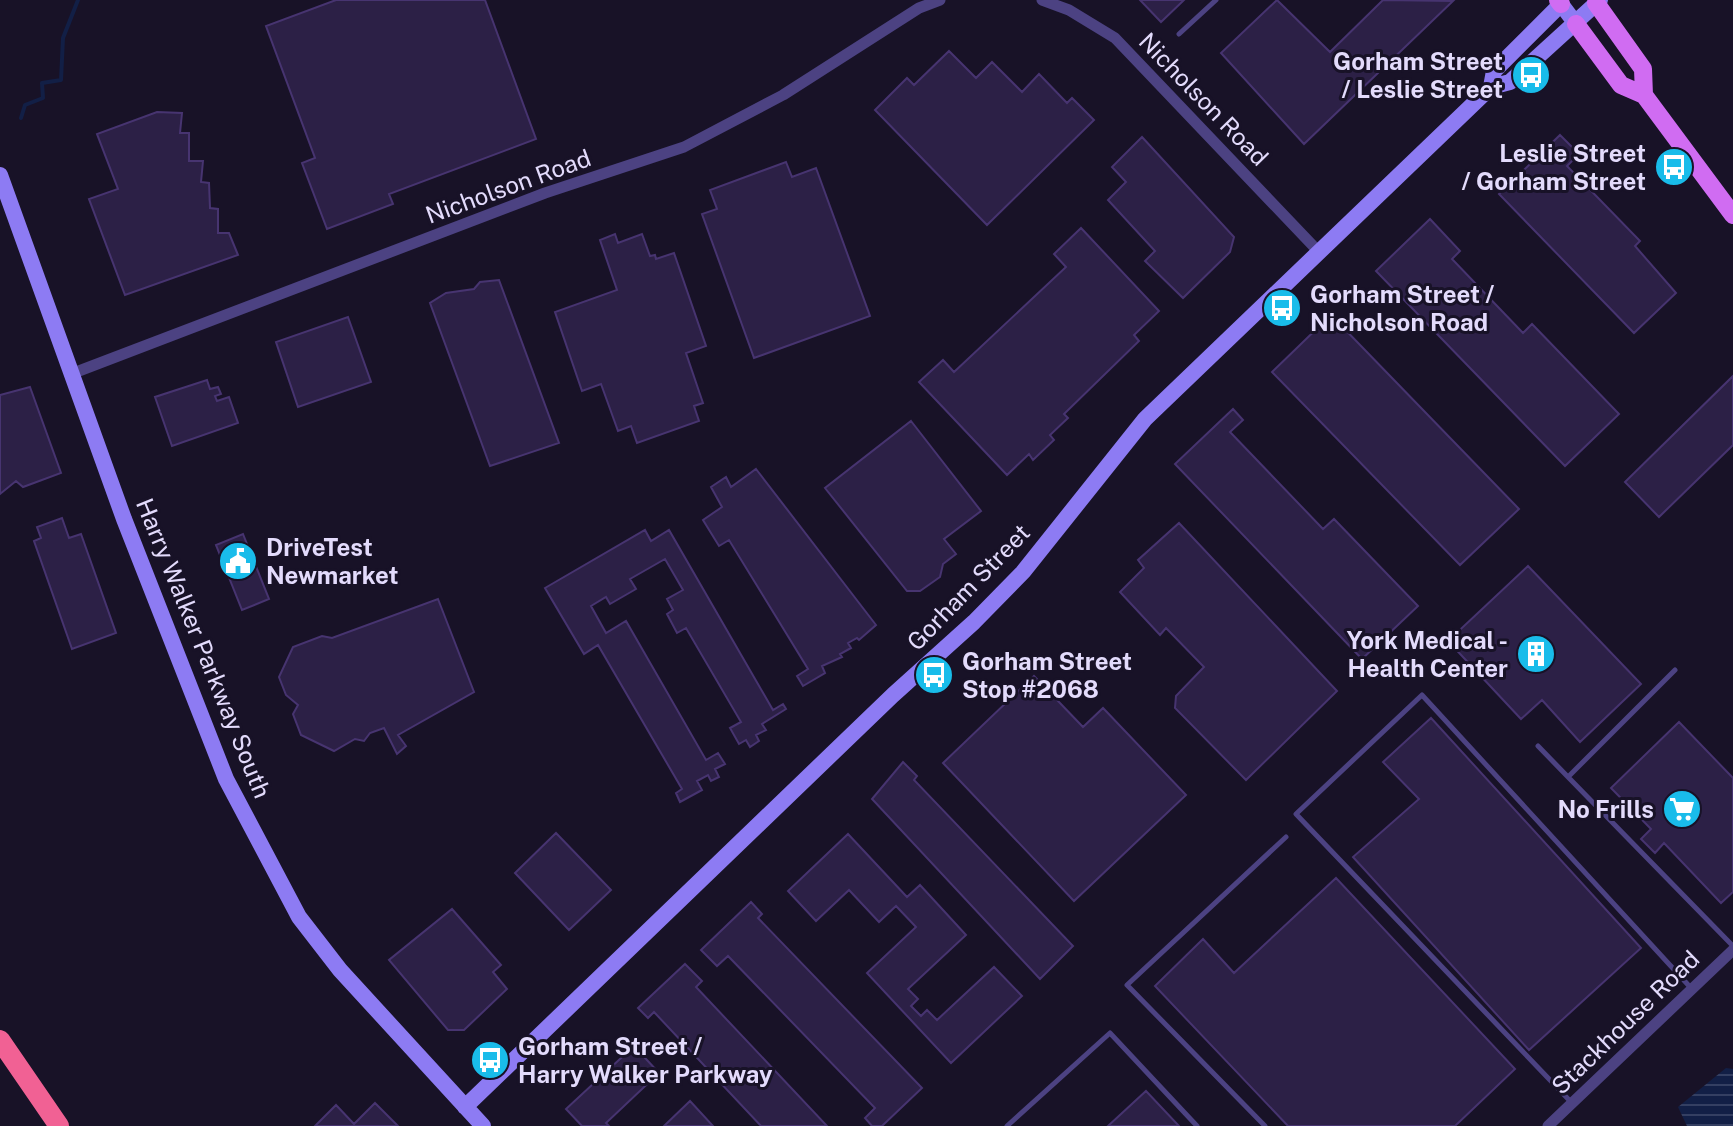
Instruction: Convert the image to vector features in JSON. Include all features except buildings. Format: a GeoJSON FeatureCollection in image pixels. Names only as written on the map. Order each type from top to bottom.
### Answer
{"type":"FeatureCollection","features":[{"type":"Feature","properties":{"kind":"highway"},"geometry":{"type":"LineString","coordinates":[[0,1040],[59,1126]]}},
{"type":"Feature","properties":{"kind":"main road"},"geometry":{"type":"LineString","coordinates":[[1597,1],[1643,69],[1644,95]]}},
{"type":"Feature","properties":{"kind":"main road"},"geometry":{"type":"LineString","coordinates":[[1576,24],[1621,85],[1644,95],[1733,215]]}},
{"type":"Feature","properties":{"kind":"street","name":"Nicholson Road"},"geometry":{"type":"LineString","coordinates":[[71,374],[545,193],[684,147],[783,95],[919,8],[940,0]]}},
{"type":"Feature","properties":{"kind":"street","name":"Nicholson Road"},"geometry":{"type":"LineString","coordinates":[[1042,0],[1073,5],[1115,38],[1318,251]]}},
{"type":"Feature","properties":{"kind":"street","name":"Gorham Street"},"geometry":{"type":"LineString","coordinates":[[1491,87],[1494,71],[1562,1]]}},
{"type":"Feature","properties":{"kind":"street"},"geometry":{"type":"LineString","coordinates":[[1562,1],[1576,24]]}},
{"type":"Feature","properties":{"kind":"street","name":"Gorham Street"},"geometry":{"type":"LineString","coordinates":[[465,1107],[893,695],[974,622],[1023,572],[1145,419],[1491,87],[1510,82],[1576,24],[1597,1]]}},
{"type":"Feature","properties":{"kind":"street","name":"Harry Walker Parkway South"},"geometry":{"type":"LineString","coordinates":[[0,175],[71,374],[226,779],[299,917],[340,970],[483,1126]]}},
{"type":"Feature","properties":{"kind":"street","name":"Stackhouse Road"},"geometry":{"type":"LineString","coordinates":[[1548,1126],[1733,948]]}},
{"type":"Feature","properties":{"kind":"lane"},"geometry":{"type":"LineString","coordinates":[[1179,34],[1216,0]]}},
{"type":"Feature","properties":{"kind":"lane"},"geometry":{"type":"LineString","coordinates":[[1568,777],[1675,670]]}},
{"type":"Feature","properties":{"kind":"lane"},"geometry":{"type":"LineString","coordinates":[[1572,1103],[1296,814],[1422,695],[1692,989]]}},
{"type":"Feature","properties":{"kind":"lane"},"geometry":{"type":"LineString","coordinates":[[1538,746],[1733,948]]}},
{"type":"Feature","properties":{"kind":"lane"},"geometry":{"type":"LineString","coordinates":[[1265,1126],[1127,985],[1286,837]]}},
{"type":"Feature","properties":{"kind":"lane"},"geometry":{"type":"LineString","coordinates":[[1007,1126],[1110,1033],[1197,1126]]}},
{"type":"Feature","properties":{"kind":"water"},"geometry":{"type":"Polygon","coordinates":[[[1726,1068],[1733,1069],[1733,1126],[1687,1126],[1678,1107],[1726,1068]]]}},
{"type":"Feature","properties":{"kind":"waterway"},"geometry":{"type":"LineString","coordinates":[[21,118],[25,105],[43,98],[42,83],[61,80],[63,38],[78,0]]}},
{"type":"Feature","properties":{"kind":"place","name":"Gorham Street / Leslie Street"},"geometry":{"type":"Point","coordinates":[1531,75]}},
{"type":"Feature","properties":{"kind":"place","name":"Leslie Street / Gorham Street"},"geometry":{"type":"Point","coordinates":[1674,167]}},
{"type":"Feature","properties":{"kind":"place","name":"Gorham Street / Nicholson Road"},"geometry":{"type":"Point","coordinates":[1282,308]}},
{"type":"Feature","properties":{"kind":"place","name":"DriveTest Newmarket"},"geometry":{"type":"Point","coordinates":[238,561]}},
{"type":"Feature","properties":{"kind":"place","name":"York Medical - Health Center"},"geometry":{"type":"Point","coordinates":[1536,654]}},
{"type":"Feature","properties":{"kind":"place","name":"Gorham Street Stop #2068"},"geometry":{"type":"Point","coordinates":[934,675]}},
{"type":"Feature","properties":{"kind":"place","name":"No Frills"},"geometry":{"type":"Point","coordinates":[1682,809]}},
{"type":"Feature","properties":{"kind":"place","name":"Gorham Street / Harry Walker Parkway"},"geometry":{"type":"Point","coordinates":[490,1060]}}]}
